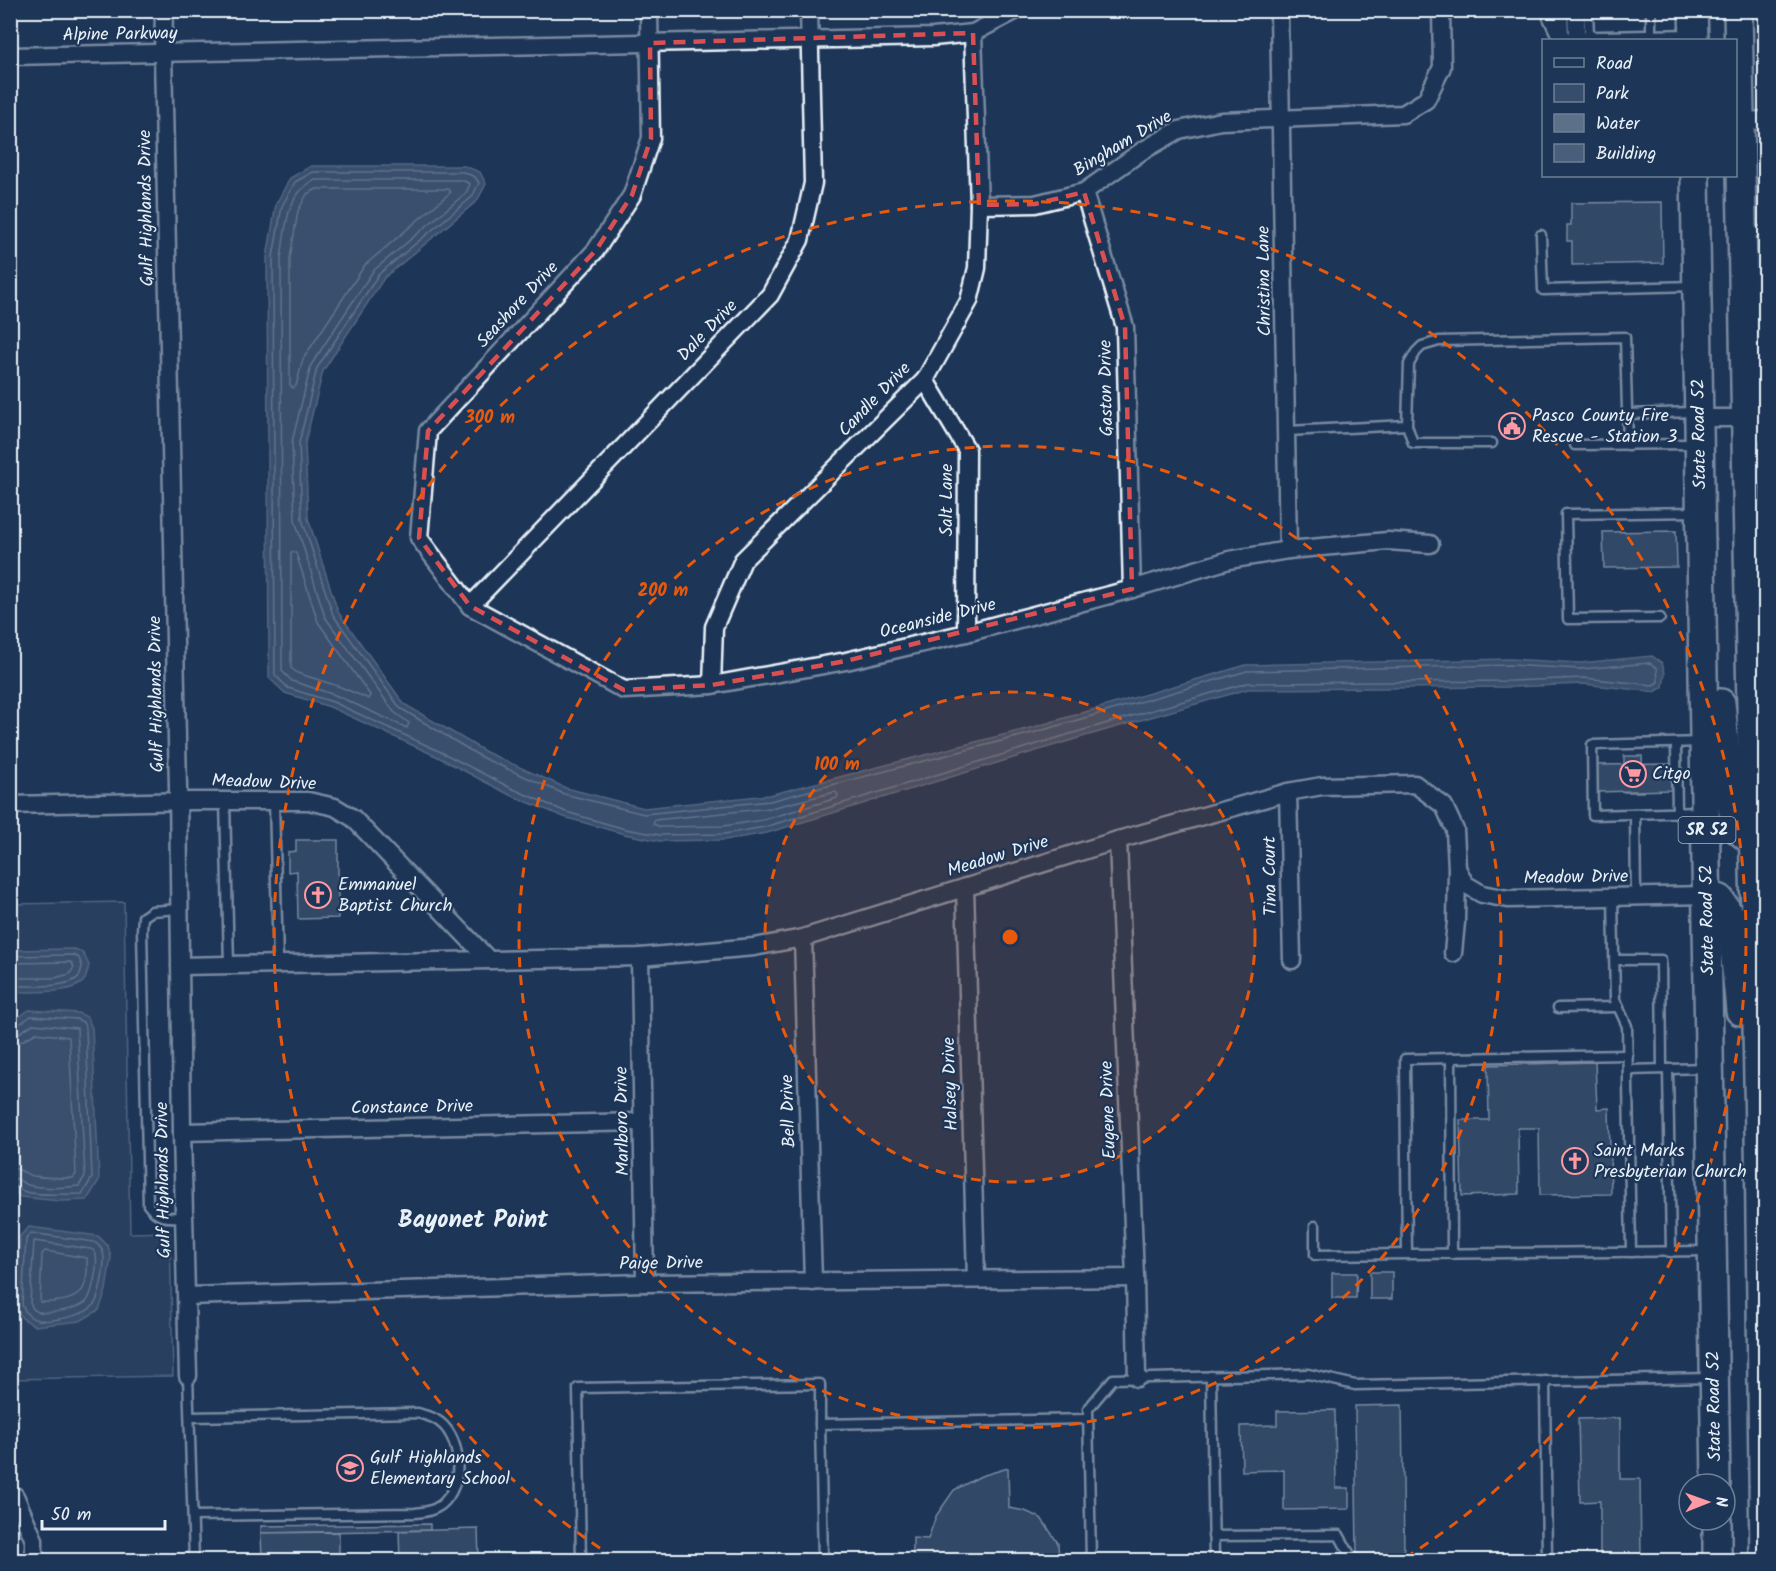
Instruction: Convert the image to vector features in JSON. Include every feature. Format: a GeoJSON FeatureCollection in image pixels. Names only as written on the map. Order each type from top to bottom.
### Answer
{"type":"FeatureCollection","features":[{"type":"Feature","properties":{"kind":"main road","name":"SR 52"},"geometry":{"type":"LineString","coordinates":[[1738,10],[1753,121],[1754,414],[1749,623],[1759,845],[1761,989],[1759,1133],[1762,1165],[1764,1560]]}},
{"type":"Feature","properties":{"kind":"main road","name":"State Road 52"},"geometry":{"type":"LineString","coordinates":[[1695,177],[1701,425],[1716,1472]]}},
{"type":"Feature","properties":{"kind":"main road"},"geometry":{"type":"LineString","coordinates":[[1702,578],[1714,637],[1731,804],[1737,829],[1759,845]]}},
{"type":"Feature","properties":{"kind":"main road"},"geometry":{"type":"LineString","coordinates":[[1708,895],[1720,899],[1731,917],[1746,1090],[1759,1133]]}},
{"type":"Feature","properties":{"kind":"main road"},"geometry":{"type":"LineString","coordinates":[[1717,1532],[1717,1560]]}},
{"type":"Feature","properties":{"kind":"street","name":"Gulf Highlands Drive"},"geometry":{"type":"LineString","coordinates":[[164,10],[188,1376]]}},
{"type":"Feature","properties":{"kind":"street","name":"Seashore Drive"},"geometry":{"type":"LineString","coordinates":[[470,606],[419,538],[428,431],[596,250],[632,195],[651,138],[649,10]]}},
{"type":"Feature","properties":{"kind":"street","name":"Dale Drive"},"geometry":{"type":"LineString","coordinates":[[470,606],[770,295],[800,240],[813,183],[809,10]]}},
{"type":"Feature","properties":{"kind":"street","name":"Alpine Parkway"},"geometry":{"type":"LineString","coordinates":[[10,56],[933,37],[974,33],[1017,10]]}},
{"type":"Feature","properties":{"kind":"street","name":"Christina Lane"},"geometry":{"type":"LineString","coordinates":[[1279,10],[1288,550]]}},
{"type":"Feature","properties":{"kind":"street","name":"Bingham Drive"},"geometry":{"type":"LineString","coordinates":[[979,205],[1035,204],[1084,192],[1142,151],[1179,130],[1221,121],[1404,114],[1426,100],[1442,67],[1441,10]]}},
{"type":"Feature","properties":{"kind":"street","name":"Candle Drive"},"geometry":{"type":"LineString","coordinates":[[712,685],[714,627],[743,560],[925,380],[969,301],[977,268],[979,205],[974,33]]}},
{"type":"Feature","properties":{"kind":"street","name":"Gaston Drive"},"geometry":{"type":"LineString","coordinates":[[1084,192],[1125,327],[1132,589]]}},
{"type":"Feature","properties":{"kind":"street","name":"Salt Lane"},"geometry":{"type":"LineString","coordinates":[[925,380],[967,450],[966,633]]}},
{"type":"Feature","properties":{"kind":"street"},"geometry":{"type":"LineString","coordinates":[[1701,425],[1754,414],[1766,435]]}},
{"type":"Feature","properties":{"kind":"street","name":"Oceanside Drive"},"geometry":{"type":"LineString","coordinates":[[470,606],[624,690],[712,685],[846,661],[966,633],[1132,589],[1229,560],[1288,550],[1388,540],[1430,544]]}},
{"type":"Feature","properties":{"kind":"street","name":"Meadow Drive"},"geometry":{"type":"LineString","coordinates":[[180,966],[640,957],[754,947],[803,938],[1118,840],[1288,792],[1322,786],[1415,784],[1444,806],[1455,830],[1457,868],[1453,954]]}},
{"type":"Feature","properties":{"kind":"street","name":"Tina Court"},"geometry":{"type":"LineString","coordinates":[[1288,792],[1292,960]]}},
{"type":"Feature","properties":{"kind":"street","name":"Meadow Drive"},"geometry":{"type":"LineString","coordinates":[[10,805],[308,801],[335,807],[353,818],[489,960]]}},
{"type":"Feature","properties":{"kind":"street","name":"Eugene Drive"},"geometry":{"type":"LineString","coordinates":[[1118,840],[1137,1378]]}},
{"type":"Feature","properties":{"kind":"street","name":"Meadow Drive"},"geometry":{"type":"LineString","coordinates":[[1457,868],[1465,884],[1482,894],[1508,899],[1708,895]]}},
{"type":"Feature","properties":{"kind":"street","name":"Halsey Drive"},"geometry":{"type":"LineString","coordinates":[[965,887],[976,1280]]}},
{"type":"Feature","properties":{"kind":"street","name":"Bell Drive"},"geometry":{"type":"LineString","coordinates":[[803,938],[813,1282]]}},
{"type":"Feature","properties":{"kind":"street","name":"Marlboro Drive"},"geometry":{"type":"LineString","coordinates":[[640,957],[645,1283]]}},
{"type":"Feature","properties":{"kind":"street","name":"Constance Drive"},"geometry":{"type":"LineString","coordinates":[[182,1132],[643,1122]]}},
{"type":"Feature","properties":{"kind":"street","name":"Paige Drive"},"geometry":{"type":"LineString","coordinates":[[187,1296],[645,1283],[1135,1278]]}},
{"type":"Feature","properties":{"kind":"street"},"geometry":{"type":"LineString","coordinates":[[15,1496],[34,1540],[34,1560]]}},
{"type":"Feature","properties":{"kind":"lane"},"geometry":{"type":"LineString","coordinates":[[1548,10],[1548,18],[1573,37],[1651,35],[1693,28]]}},
{"type":"Feature","properties":{"kind":"lane"},"geometry":{"type":"LineString","coordinates":[[1556,10],[1573,37]]}},
{"type":"Feature","properties":{"kind":"lane"},"geometry":{"type":"LineString","coordinates":[[1563,10],[1573,37]]}},
{"type":"Feature","properties":{"kind":"lane"},"geometry":{"type":"LineString","coordinates":[[1572,10],[1573,37]]}},
{"type":"Feature","properties":{"kind":"lane"},"geometry":{"type":"LineString","coordinates":[[1573,37],[1580,10]]}},
{"type":"Feature","properties":{"kind":"lane"},"geometry":{"type":"LineString","coordinates":[[1573,37],[1588,10]]}},
{"type":"Feature","properties":{"kind":"lane"},"geometry":{"type":"LineString","coordinates":[[1651,10],[1651,35]]}},
{"type":"Feature","properties":{"kind":"lane"},"geometry":{"type":"LineString","coordinates":[[1541,235],[1543,290],[1698,286]]}},
{"type":"Feature","properties":{"kind":"lane"},"geometry":{"type":"LineString","coordinates":[[1492,443],[1413,443],[1407,425],[1410,364],[1422,346],[1439,341],[1626,337],[1628,445]]}},
{"type":"Feature","properties":{"kind":"lane"},"geometry":{"type":"LineString","coordinates":[[1627,414],[1701,425]]}},
{"type":"Feature","properties":{"kind":"lane"},"geometry":{"type":"LineString","coordinates":[[1287,431],[1407,425]]}},
{"type":"Feature","properties":{"kind":"lane"},"geometry":{"type":"LineString","coordinates":[[1575,445],[1628,445],[1701,425]]}},
{"type":"Feature","properties":{"kind":"lane"},"geometry":{"type":"LineString","coordinates":[[1660,618],[1568,619],[1566,514],[1702,512]]}},
{"type":"Feature","properties":{"kind":"lane"},"geometry":{"type":"LineString","coordinates":[[1749,623],[1766,593]]}},
{"type":"Feature","properties":{"kind":"lane"},"geometry":{"type":"LineString","coordinates":[[1705,742],[1592,745],[1593,815],[1706,812]]}},
{"type":"Feature","properties":{"kind":"lane"},"geometry":{"type":"LineString","coordinates":[[1676,743],[1677,813]]}},
{"type":"Feature","properties":{"kind":"lane"},"geometry":{"type":"LineString","coordinates":[[225,801],[229,965]]}},
{"type":"Feature","properties":{"kind":"lane"},"geometry":{"type":"LineString","coordinates":[[274,801],[278,964]]}},
{"type":"Feature","properties":{"kind":"lane"},"geometry":{"type":"LineString","coordinates":[[1635,814],[1635,896]]}},
{"type":"Feature","properties":{"kind":"lane"},"geometry":{"type":"LineString","coordinates":[[1613,897],[1615,1000],[1627,1026],[1631,1252]]}},
{"type":"Feature","properties":{"kind":"lane"},"geometry":{"type":"LineString","coordinates":[[179,909],[152,910],[144,917],[141,930],[148,1205],[154,1214],[163,1217],[185,1217]]}},
{"type":"Feature","properties":{"kind":"lane"},"geometry":{"type":"LineString","coordinates":[[1615,960],[1660,960],[1671,1252]]}},
{"type":"Feature","properties":{"kind":"lane"},"geometry":{"type":"LineString","coordinates":[[1558,1008],[1619,1007]]}},
{"type":"Feature","properties":{"kind":"lane"},"geometry":{"type":"LineString","coordinates":[[1407,1254],[1405,1059],[1628,1055]]}},
{"type":"Feature","properties":{"kind":"lane"},"geometry":{"type":"LineString","coordinates":[[1451,1058],[1452,1254]]}},
{"type":"Feature","properties":{"kind":"lane"},"geometry":{"type":"LineString","coordinates":[[1628,1070],[1710,1068]]}},
{"type":"Feature","properties":{"kind":"lane"},"geometry":{"type":"LineString","coordinates":[[1315,1226],[1315,1255],[1713,1251]]}},
{"type":"Feature","properties":{"kind":"lane"},"geometry":{"type":"LineString","coordinates":[[1091,1560],[1088,1409],[1113,1379],[1308,1374],[1355,1385],[1715,1378]]}},
{"type":"Feature","properties":{"kind":"lane"},"geometry":{"type":"LineString","coordinates":[[188,1376],[194,1560]]}},
{"type":"Feature","properties":{"kind":"lane"},"geometry":{"type":"LineString","coordinates":[[1211,1376],[1214,1560]]}},
{"type":"Feature","properties":{"kind":"lane"},"geometry":{"type":"LineString","coordinates":[[1545,1381],[1547,1560]]}},
{"type":"Feature","properties":{"kind":"lane"},"geometry":{"type":"LineString","coordinates":[[581,1560],[578,1388],[820,1384],[823,1560]]}},
{"type":"Feature","properties":{"kind":"lane"},"geometry":{"type":"LineString","coordinates":[[190,1417],[418,1413],[436,1419],[449,1432],[455,1447],[458,1467],[454,1486],[443,1503],[432,1511],[193,1516]]}},
{"type":"Feature","properties":{"kind":"lane"},"geometry":{"type":"LineString","coordinates":[[820,1424],[1088,1419]]}},
{"type":"Feature","properties":{"kind":"lane"},"geometry":{"type":"LineString","coordinates":[[1213,1536],[1339,1535],[1353,1560]]}},
{"type":"Feature","properties":{"kind":"highlighted area"},"geometry":{"type":"Polygon","coordinates":[[[973,33],[979,205],[1035,204],[1084,192],[1125,327],[1132,589],[846,661],[712,685],[624,690],[470,606],[419,538],[428,431],[596,250],[632,195],[651,138],[650,43],[973,33]]]}},
{"type":"Feature","properties":{"kind":"green space"},"geometry":{"type":"Polygon","coordinates":[[[124,902],[130,1233],[170,1232],[173,1376],[11,1379],[10,904],[124,902]]]}},
{"type":"Feature","properties":{"kind":"water"},"geometry":{"type":"Polygon","coordinates":[[[311,166],[464,166],[480,172],[486,184],[477,201],[384,278],[323,371],[305,443],[308,518],[338,612],[404,704],[486,752],[566,788],[644,808],[769,795],[1034,727],[1246,665],[1510,659],[1580,663],[1652,656],[1662,663],[1665,673],[1663,687],[1655,692],[1584,684],[1512,687],[1248,689],[767,833],[725,840],[660,841],[624,834],[564,817],[508,794],[438,757],[330,707],[285,693],[269,678],[267,257],[276,204],[290,178],[311,166]]]}},
{"type":"Feature","properties":{"kind":"water"},"geometry":{"type":"Polygon","coordinates":[[[75,949],[83,953],[89,965],[85,979],[79,984],[61,990],[11,992],[11,950],[75,949]]]}},
{"type":"Feature","properties":{"kind":"water"},"geometry":{"type":"Polygon","coordinates":[[[29,1010],[78,1013],[87,1017],[92,1028],[99,1180],[87,1200],[60,1201],[21,1197],[11,1189],[11,1023],[29,1010]]]}},
{"type":"Feature","properties":{"kind":"water"},"geometry":{"type":"Polygon","coordinates":[[[29,1227],[98,1236],[108,1246],[111,1257],[106,1290],[99,1310],[80,1321],[35,1326],[22,1318],[16,1307],[20,1236],[29,1227]]]}},
{"type":"Feature","properties":{"kind":"building"},"geometry":{"type":"Polygon","coordinates":[[[1662,202],[1663,263],[1572,265],[1572,241],[1567,241],[1567,225],[1571,225],[1571,203],[1662,202]]]}},
{"type":"Feature","properties":{"kind":"building"},"geometry":{"type":"Polygon","coordinates":[[[1676,531],[1677,567],[1604,568],[1603,532],[1676,531]]]}},
{"type":"Feature","properties":{"kind":"building","name":"Citgo"},"geometry":{"type":"Polygon","coordinates":[[[1624,756],[1642,756],[1643,792],[1624,792],[1624,756]]]}},
{"type":"Feature","properties":{"kind":"building","name":"Citgo"},"geometry":{"type":"Polygon","coordinates":[[[1670,764],[1671,790],[1596,792],[1596,765],[1670,764]]]}},
{"type":"Feature","properties":{"kind":"building","name":"Emmanuel Baptist Church"},"geometry":{"type":"Polygon","coordinates":[[[296,840],[338,840],[338,918],[298,919],[297,871],[288,872],[288,852],[296,851],[296,840]]]}},
{"type":"Feature","properties":{"kind":"building","name":"Saint Marks Presbyterian Church"},"geometry":{"type":"Polygon","coordinates":[[[1595,1062],[1597,1109],[1609,1108],[1611,1194],[1540,1195],[1539,1128],[1518,1128],[1519,1194],[1462,1196],[1460,1120],[1489,1120],[1488,1065],[1595,1062]]]}},
{"type":"Feature","properties":{"kind":"building"},"geometry":{"type":"Polygon","coordinates":[[[1370,1272],[1392,1272],[1392,1299],[1370,1299],[1370,1272]]]}},
{"type":"Feature","properties":{"kind":"building"},"geometry":{"type":"Polygon","coordinates":[[[1332,1273],[1357,1273],[1356,1298],[1332,1298],[1332,1273]]]}},
{"type":"Feature","properties":{"kind":"building"},"geometry":{"type":"Polygon","coordinates":[[[1402,1405],[1404,1553],[1357,1554],[1355,1406],[1402,1405]]]}},
{"type":"Feature","properties":{"kind":"building"},"geometry":{"type":"Polygon","coordinates":[[[1335,1410],[1336,1488],[1349,1488],[1349,1509],[1284,1510],[1284,1470],[1242,1471],[1241,1426],[1277,1425],[1277,1411],[1335,1410]]]}},
{"type":"Feature","properties":{"kind":"building"},"geometry":{"type":"Polygon","coordinates":[[[1620,1418],[1620,1479],[1640,1479],[1641,1560],[1600,1560],[1600,1501],[1580,1502],[1578,1419],[1620,1418]]]}},
{"type":"Feature","properties":{"kind":"building"},"geometry":{"type":"Polygon","coordinates":[[[1008,1468],[1009,1508],[1025,1511],[1041,1518],[1058,1543],[1059,1560],[913,1560],[913,1538],[928,1539],[936,1516],[954,1490],[981,1476],[1008,1468]]]}},
{"type":"Feature","properties":{"kind":"building"},"geometry":{"type":"Polygon","coordinates":[[[430,1524],[430,1530],[261,1533],[261,1526],[430,1524]]]}},
{"type":"Feature","properties":{"kind":"building"},"geometry":{"type":"Polygon","coordinates":[[[478,1529],[479,1560],[400,1560],[399,1531],[478,1529]]]}},
{"type":"Feature","properties":{"kind":"building"},"geometry":{"type":"Polygon","coordinates":[[[339,1532],[339,1560],[262,1560],[261,1533],[339,1532]]]}},
{"type":"Feature","properties":{"kind":"place","name":"Pasco County Fire Rescue - Station 3"},"geometry":{"type":"Point","coordinates":[1512,426]}},
{"type":"Feature","properties":{"kind":"place","name":"Citgo"},"geometry":{"type":"Point","coordinates":[1633,774]}},
{"type":"Feature","properties":{"kind":"place","name":"Emmanuel Baptist Church"},"geometry":{"type":"Point","coordinates":[318,895]}},
{"type":"Feature","properties":{"kind":"place","name":"Saint Marks Presbyterian Church"},"geometry":{"type":"Point","coordinates":[1575,1161]}},
{"type":"Feature","properties":{"kind":"place","name":"Gulf Highlands Elementary School"},"geometry":{"type":"Point","coordinates":[350,1468]}},
{"type":"Feature","properties":{"kind":"district","name":"Bayonet Point"},"geometry":{"type":"Point","coordinates":[473,1220]}}]}
